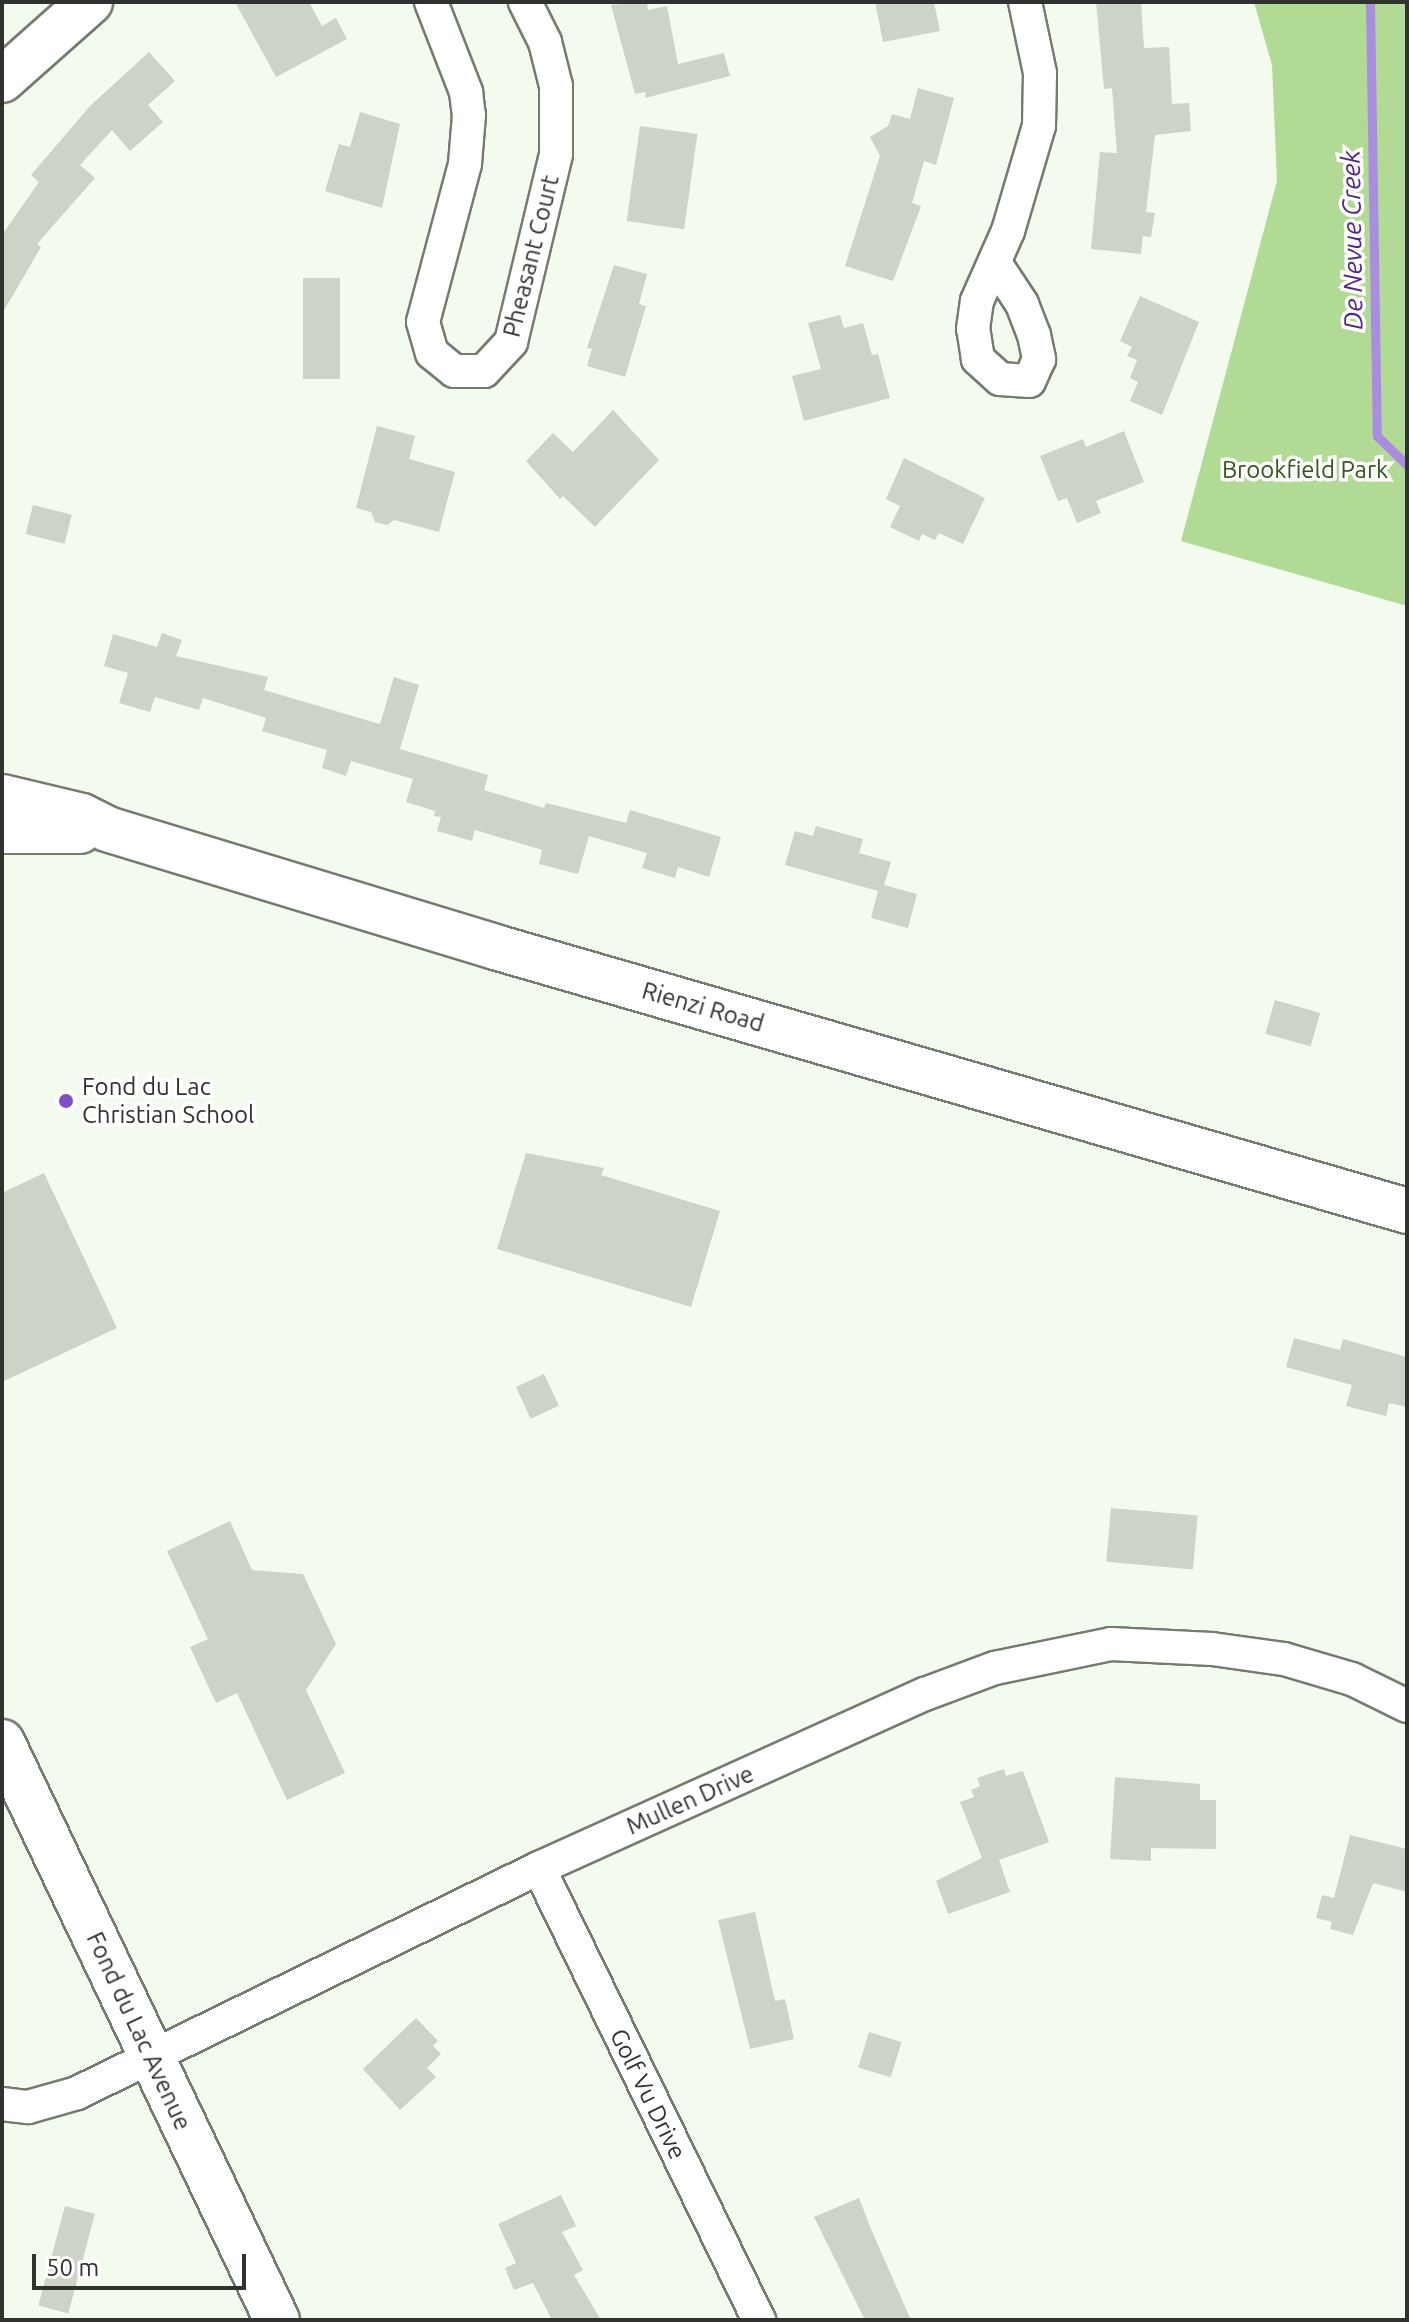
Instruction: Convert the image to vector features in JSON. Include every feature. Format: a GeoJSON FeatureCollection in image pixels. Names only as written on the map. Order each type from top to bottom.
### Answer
{"type":"FeatureCollection","features":[{"type":"Feature","properties":{"kind":"main road"},"geometry":{"type":"LineString","coordinates":[[2,80],[90,2]]}},
{"type":"Feature","properties":{"kind":"main road","name":"Rienzi Road"},"geometry":{"type":"LineString","coordinates":[[2,797],[82,816],[107,829],[1407,1211]]}},
{"type":"Feature","properties":{"kind":"main road"},"geometry":{"type":"LineString","coordinates":[[2,831],[107,829]]}},
{"type":"Feature","properties":{"kind":"main road","name":"Fond du Lac Avenue"},"geometry":{"type":"LineString","coordinates":[[2,1742],[277,2320]]}},
{"type":"Feature","properties":{"kind":"street","name":"Pheasant Court"},"geometry":{"type":"LineString","coordinates":[[431,2],[466,92],[469,115],[465,164],[423,322],[432,353],[454,371],[484,371],[511,342],[556,154],[556,86],[545,42],[525,2]]}},
{"type":"Feature","properties":{"kind":"street"},"geometry":{"type":"LineString","coordinates":[[995,263],[1041,109],[1040,73],[1025,2]]}},
{"type":"Feature","properties":{"kind":"street","name":"Mullen Drive"},"geometry":{"type":"LineString","coordinates":[[3,2107],[28,2107],[77,2093],[539,1868],[925,1694],[995,1668],[1068,1650],[1111,1644],[1165,1646],[1284,1659],[1352,1679],[1407,1706]]}},
{"type":"Feature","properties":{"kind":"street","name":"Golf Vu Drive"},"geometry":{"type":"LineString","coordinates":[[539,1868],[759,2320]]}},
{"type":"Feature","properties":{"kind":"green space","name":"Brookfield Park"},"geometry":{"type":"Polygon","coordinates":[[[1254,2],[1407,2],[1407,606],[1181,541],[1277,181],[1272,65],[1254,2]]]}},
{"type":"Feature","properties":{"kind":"building"},"geometry":{"type":"Polygon","coordinates":[[[235,2],[309,2],[322,26],[336,18],[347,39],[276,77],[235,2]]]}},
{"type":"Feature","properties":{"kind":"building"},"geometry":{"type":"Polygon","coordinates":[[[647,2],[648,10],[667,6],[678,64],[724,53],[730,76],[645,98],[646,92],[635,94],[611,5],[647,2]]]}},
{"type":"Feature","properties":{"kind":"building"},"geometry":{"type":"Polygon","coordinates":[[[875,2],[934,2],[940,31],[883,42],[875,2]]]}},
{"type":"Feature","properties":{"kind":"building"},"geometry":{"type":"Polygon","coordinates":[[[1096,2],[1141,2],[1144,48],[1169,47],[1172,104],[1189,103],[1191,131],[1155,135],[1146,212],[1155,213],[1151,237],[1143,236],[1141,254],[1091,249],[1100,152],[1117,153],[1112,88],[1104,89],[1096,2]]]}},
{"type":"Feature","properties":{"kind":"building"},"geometry":{"type":"Polygon","coordinates":[[[149,52],[175,81],[148,105],[163,122],[130,151],[112,130],[80,165],[95,178],[37,244],[41,247],[2,314],[2,235],[39,182],[31,175],[90,106],[149,52]]]}},
{"type":"Feature","properties":{"kind":"building"},"geometry":{"type":"Polygon","coordinates":[[[918,88],[954,98],[936,165],[924,161],[912,203],[921,206],[893,281],[845,266],[880,156],[870,137],[888,126],[892,114],[910,119],[918,88]]]}},
{"type":"Feature","properties":{"kind":"building"},"geometry":{"type":"Polygon","coordinates":[[[360,112],[400,124],[382,208],[325,191],[339,144],[350,147],[360,112]]]}},
{"type":"Feature","properties":{"kind":"building"},"geometry":{"type":"Polygon","coordinates":[[[640,126],[697,134],[684,229],[627,221],[640,126]]]}},
{"type":"Feature","properties":{"kind":"building"},"geometry":{"type":"Polygon","coordinates":[[[614,265],[647,274],[639,304],[646,306],[625,377],[587,366],[592,349],[587,348],[614,265]]]}},
{"type":"Feature","properties":{"kind":"building"},"geometry":{"type":"Polygon","coordinates":[[[303,278],[340,278],[340,379],[303,379],[303,278]]]}},
{"type":"Feature","properties":{"kind":"building"},"geometry":{"type":"Polygon","coordinates":[[[1140,296],[1199,322],[1162,415],[1130,401],[1138,382],[1130,378],[1137,360],[1127,356],[1132,347],[1120,341],[1140,296]]]}},
{"type":"Feature","properties":{"kind":"building"},"geometry":{"type":"Polygon","coordinates":[[[840,315],[844,328],[863,323],[872,355],[878,354],[890,398],[804,421],[792,376],[821,369],[808,323],[840,315]]]}},
{"type":"Feature","properties":{"kind":"building"},"geometry":{"type":"Polygon","coordinates":[[[613,410],[659,460],[595,527],[563,496],[560,499],[526,461],[553,433],[573,452],[613,410]]]}},
{"type":"Feature","properties":{"kind":"building"},"geometry":{"type":"Polygon","coordinates":[[[377,426],[415,436],[409,459],[455,472],[439,532],[394,520],[387,525],[375,522],[371,512],[356,508],[377,426]]]}},
{"type":"Feature","properties":{"kind":"building"},"geometry":{"type":"Polygon","coordinates":[[[1124,431],[1144,482],[1096,501],[1101,513],[1077,523],[1067,498],[1058,501],[1040,456],[1083,439],[1086,447],[1124,431]]]}},
{"type":"Feature","properties":{"kind":"building"},"geometry":{"type":"Polygon","coordinates":[[[904,458],[985,498],[963,544],[939,533],[935,540],[922,534],[919,541],[890,527],[900,506],[886,499],[904,458]]]}},
{"type":"Feature","properties":{"kind":"building"},"geometry":{"type":"Polygon","coordinates":[[[33,505],[72,515],[65,544],[26,534],[33,505]]]}},
{"type":"Feature","properties":{"kind":"building"},"geometry":{"type":"Polygon","coordinates":[[[162,633],[182,640],[176,656],[268,677],[264,690],[380,724],[394,677],[419,685],[400,749],[488,775],[484,790],[544,808],[546,803],[626,823],[630,810],[721,837],[709,877],[678,867],[675,878],[642,868],[647,853],[589,836],[578,874],[539,864],[542,850],[475,830],[472,841],[437,831],[441,817],[434,816],[435,811],[406,802],[413,779],[351,761],[346,776],[322,768],[327,750],[262,731],[266,718],[203,698],[199,710],[155,697],[150,712],[119,703],[128,673],[104,666],[113,634],[157,647],[162,633]]]}},
{"type":"Feature","properties":{"kind":"building"},"geometry":{"type":"Polygon","coordinates":[[[816,826],[863,839],[859,853],[891,862],[884,885],[917,894],[908,928],[871,918],[878,891],[785,865],[795,831],[813,836],[816,826]]]}},
{"type":"Feature","properties":{"kind":"building"},"geometry":{"type":"Polygon","coordinates":[[[1275,1000],[1320,1013],[1311,1047],[1265,1034],[1275,1000]]]}},
{"type":"Feature","properties":{"kind":"building"},"geometry":{"type":"Polygon","coordinates":[[[526,1153],[604,1168],[601,1175],[720,1211],[691,1307],[497,1249],[526,1153]]]}},
{"type":"Feature","properties":{"kind":"building"},"geometry":{"type":"Polygon","coordinates":[[[44,1173],[117,1328],[2,1382],[2,1193],[44,1173]]]}},
{"type":"Feature","properties":{"kind":"building"},"geometry":{"type":"Polygon","coordinates":[[[1294,1338],[1340,1350],[1343,1339],[1407,1357],[1407,1407],[1389,1403],[1386,1416],[1346,1406],[1352,1385],[1286,1367],[1294,1338]]]}},
{"type":"Feature","properties":{"kind":"building"},"geometry":{"type":"Polygon","coordinates":[[[544,1374],[559,1406],[531,1419],[516,1387],[544,1374]]]}},
{"type":"Feature","properties":{"kind":"building"},"geometry":{"type":"Polygon","coordinates":[[[1111,1508],[1198,1516],[1193,1569],[1106,1562],[1111,1508]]]}},
{"type":"Feature","properties":{"kind":"building"},"geometry":{"type":"Polygon","coordinates":[[[230,1521],[252,1570],[303,1574],[336,1644],[306,1690],[345,1773],[287,1800],[237,1693],[216,1703],[190,1647],[208,1639],[167,1551],[230,1521]]]}},
{"type":"Feature","properties":{"kind":"building"},"geometry":{"type":"Polygon","coordinates":[[[1004,1769],[1006,1776],[1023,1771],[1049,1842],[999,1860],[1010,1892],[948,1914],[936,1881],[982,1858],[960,1802],[974,1797],[971,1790],[980,1786],[977,1778],[1004,1769]]]}},
{"type":"Feature","properties":{"kind":"building"},"geometry":{"type":"Polygon","coordinates":[[[1115,1777],[1200,1784],[1200,1800],[1216,1800],[1216,1849],[1151,1848],[1151,1861],[1110,1859],[1115,1777]]]}},
{"type":"Feature","properties":{"kind":"building"},"geometry":{"type":"Polygon","coordinates":[[[1350,1835],[1407,1849],[1407,1892],[1373,1883],[1353,1935],[1330,1929],[1332,1922],[1316,1918],[1322,1895],[1334,1898],[1350,1835]]]}},
{"type":"Feature","properties":{"kind":"building"},"geometry":{"type":"Polygon","coordinates":[[[755,1912],[775,2001],[785,1999],[794,2039],[750,2049],[718,1920],[755,1912]]]}},
{"type":"Feature","properties":{"kind":"building"},"geometry":{"type":"Polygon","coordinates":[[[416,2018],[438,2041],[433,2046],[441,2054],[427,2068],[436,2077],[400,2110],[363,2069],[416,2018]]]}},
{"type":"Feature","properties":{"kind":"building"},"geometry":{"type":"Polygon","coordinates":[[[869,2032],[902,2042],[891,2077],[858,2067],[869,2032]]]}},
{"type":"Feature","properties":{"kind":"building"},"geometry":{"type":"Polygon","coordinates":[[[561,2195],[576,2226],[562,2232],[583,2270],[574,2275],[601,2320],[552,2320],[533,2283],[514,2290],[505,2268],[516,2263],[498,2224],[561,2195]]]}},
{"type":"Feature","properties":{"kind":"building"},"geometry":{"type":"Polygon","coordinates":[[[859,2198],[911,2320],[865,2320],[814,2217],[859,2198]]]}},
{"type":"Feature","properties":{"kind":"building"},"geometry":{"type":"Polygon","coordinates":[[[65,2206],[95,2214],[68,2314],[38,2305],[65,2206]]]}},
{"type":"Feature","properties":{"kind":"waterway","name":"De Nevue Creek"},"geometry":{"type":"LineString","coordinates":[[1370,2],[1377,436],[1407,465]]}},
{"type":"Feature","properties":{"kind":"place","name":"Fond du Lac Christian School"},"geometry":{"type":"Point","coordinates":[66,1101]}}]}
